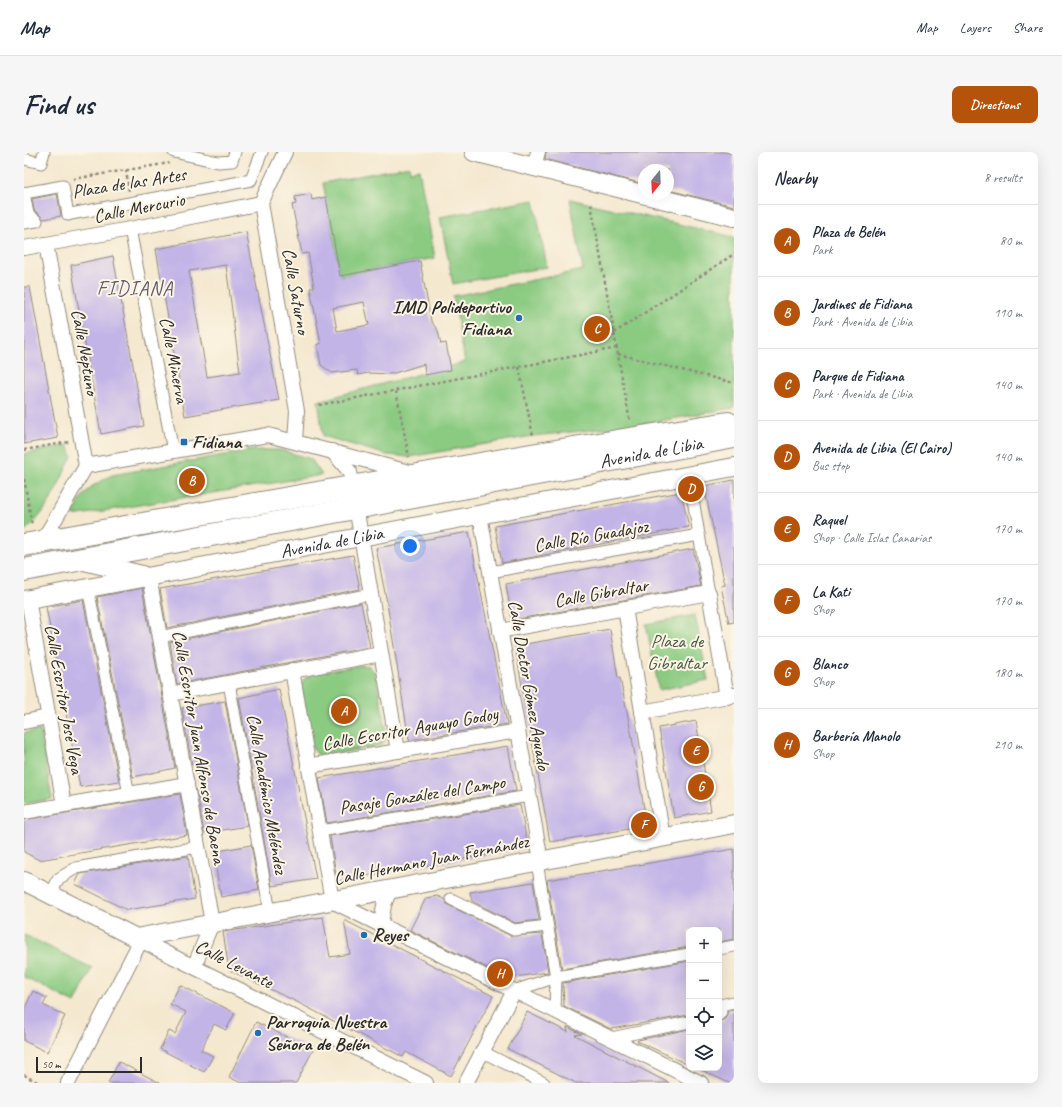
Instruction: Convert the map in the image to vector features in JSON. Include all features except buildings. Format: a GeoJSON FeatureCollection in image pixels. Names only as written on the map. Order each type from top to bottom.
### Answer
{"type":"FeatureCollection","features":[{"type":"Feature","properties":{"kind":"main road","name":"Avenida de Libia"},"geometry":{"type":"LineString","coordinates":[[24,570],[77,560],[354,497],[421,475],[734,422]]}},
{"type":"Feature","properties":{"kind":"main road","name":"Avenida de Libia"},"geometry":{"type":"LineString","coordinates":[[33,537],[65,537],[354,497],[734,436]]}},
{"type":"Feature","properties":{"kind":"street"},"geometry":{"type":"LineString","coordinates":[[24,159],[41,163],[40,154],[25,152]]}},
{"type":"Feature","properties":{"kind":"street","name":"Plaza de las Artes"},"geometry":{"type":"LineString","coordinates":[[174,152],[218,162],[232,161],[235,152]]}},
{"type":"Feature","properties":{"kind":"street"},"geometry":{"type":"LineString","coordinates":[[191,152],[226,161],[228,152]]}},
{"type":"Feature","properties":{"kind":"street","name":"Plaza de las Artes"},"geometry":{"type":"LineString","coordinates":[[24,223],[37,221],[28,214],[24,194],[63,186],[68,215],[250,180],[262,152]]}},
{"type":"Feature","properties":{"kind":"street"},"geometry":{"type":"LineString","coordinates":[[261,203],[285,152]]}},
{"type":"Feature","properties":{"kind":"street"},"geometry":{"type":"LineString","coordinates":[[474,152],[536,160],[734,217]]}},
{"type":"Feature","properties":{"kind":"street","name":"Calle Mercurio"},"geometry":{"type":"LineString","coordinates":[[24,248],[261,203]]}},
{"type":"Feature","properties":{"kind":"street","name":"Calle Saturno"},"geometry":{"type":"LineString","coordinates":[[261,203],[298,411],[295,441]]}},
{"type":"Feature","properties":{"kind":"street","name":"Calle Minerva"},"geometry":{"type":"LineString","coordinates":[[130,229],[173,451]]}},
{"type":"Feature","properties":{"kind":"street","name":"Calle Neptuno"},"geometry":{"type":"LineString","coordinates":[[46,244],[86,466]]}},
{"type":"Feature","properties":{"kind":"street","name":"Avenida de Libia"},"geometry":{"type":"LineString","coordinates":[[86,466],[268,435],[421,475]]}},
{"type":"Feature","properties":{"kind":"street"},"geometry":{"type":"LineString","coordinates":[[332,451],[350,472],[398,751]]}},
{"type":"Feature","properties":{"kind":"street"},"geometry":{"type":"LineString","coordinates":[[33,537],[53,520],[86,466]]}},
{"type":"Feature","properties":{"kind":"street","name":"Avenida de Libia"},"geometry":{"type":"LineString","coordinates":[[26,600],[734,467]]}},
{"type":"Feature","properties":{"kind":"street"},"geometry":{"type":"LineString","coordinates":[[642,712],[731,696],[709,593],[689,476]]}},
{"type":"Feature","properties":{"kind":"street","name":"Calle Doctor Gómez Aguado"},"geometry":{"type":"LineString","coordinates":[[480,515],[530,796],[539,861]]}},
{"type":"Feature","properties":{"kind":"street"},"geometry":{"type":"LineString","coordinates":[[53,520],[65,537],[77,560],[149,577]]}},
{"type":"Feature","properties":{"kind":"street","name":"Calle Río Guadajoz"},"geometry":{"type":"LineString","coordinates":[[490,572],[699,535]]}},
{"type":"Feature","properties":{"kind":"street","name":"Calle Escritor Juan Alfonso de Baena"},"geometry":{"type":"LineString","coordinates":[[149,577],[212,923]]}},
{"type":"Feature","properties":{"kind":"street"},"geometry":{"type":"LineString","coordinates":[[88,588],[129,794]]}},
{"type":"Feature","properties":{"kind":"street","name":"Calle Gibraltar"},"geometry":{"type":"LineString","coordinates":[[500,631],[709,593]]}},
{"type":"Feature","properties":{"kind":"street"},"geometry":{"type":"LineString","coordinates":[[160,637],[371,594]]}},
{"type":"Feature","properties":{"kind":"street","name":"Calle Escritor José Vega"},"geometry":{"type":"LineString","coordinates":[[26,600],[64,805]]}},
{"type":"Feature","properties":{"kind":"street"},"geometry":{"type":"LineString","coordinates":[[625,608],[663,838]]}},
{"type":"Feature","properties":{"kind":"street"},"geometry":{"type":"LineString","coordinates":[[170,694],[381,654]]}},
{"type":"Feature","properties":{"kind":"street"},"geometry":{"type":"LineString","coordinates":[[292,670],[332,900],[701,1083]]}},
{"type":"Feature","properties":{"kind":"street","name":"Calle Académico Meléndez"},"geometry":{"type":"LineString","coordinates":[[229,682],[270,912]]}},
{"type":"Feature","properties":{"kind":"street"},"geometry":{"type":"LineString","coordinates":[[24,722],[48,717]]}},
{"type":"Feature","properties":{"kind":"street","name":"Calle Escritor Aguayo Godoy"},"geometry":{"type":"LineString","coordinates":[[308,766],[518,730]]}},
{"type":"Feature","properties":{"kind":"street"},"geometry":{"type":"LineString","coordinates":[[24,812],[187,784]]}},
{"type":"Feature","properties":{"kind":"street","name":"Pasaje González del Campo"},"geometry":{"type":"LineString","coordinates":[[320,831],[530,796]]}},
{"type":"Feature","properties":{"kind":"street","name":"Calle Hermano Juan Fernández"},"geometry":{"type":"LineString","coordinates":[[138,939],[212,923],[734,824]]}},
{"type":"Feature","properties":{"kind":"street"},"geometry":{"type":"LineString","coordinates":[[51,895],[58,879],[76,868],[198,847]]}},
{"type":"Feature","properties":{"kind":"street"},"geometry":{"type":"LineString","coordinates":[[539,861],[547,926],[556,977],[555,1011]]}},
{"type":"Feature","properties":{"kind":"street","name":"Calle Levante"},"geometry":{"type":"LineString","coordinates":[[24,881],[426,1083]]}},
{"type":"Feature","properties":{"kind":"street"},"geometry":{"type":"LineString","coordinates":[[381,925],[383,906],[386,896],[392,889]]}},
{"type":"Feature","properties":{"kind":"street"},"geometry":{"type":"LineString","coordinates":[[451,899],[514,930],[547,926]]}},
{"type":"Feature","properties":{"kind":"street"},"geometry":{"type":"LineString","coordinates":[[194,967],[212,923]]}},
{"type":"Feature","properties":{"kind":"street"},"geometry":{"type":"LineString","coordinates":[[68,1083],[138,939]]}},
{"type":"Feature","properties":{"kind":"street"},"geometry":{"type":"LineString","coordinates":[[722,948],[734,946]]}},
{"type":"Feature","properties":{"kind":"street"},"geometry":{"type":"LineString","coordinates":[[466,1083],[514,991],[556,977],[686,955]]}},
{"type":"Feature","properties":{"kind":"street"},"geometry":{"type":"LineString","coordinates":[[722,1004],[734,1002]]}},
{"type":"Feature","properties":{"kind":"street"},"geometry":{"type":"LineString","coordinates":[[611,1038],[686,1023]]}},
{"type":"Feature","properties":{"kind":"street"},"geometry":{"type":"LineString","coordinates":[[482,1052],[544,1083]]}},
{"type":"Feature","properties":{"kind":"path"},"geometry":{"type":"LineString","coordinates":[[72,179],[171,163]]}},
{"type":"Feature","properties":{"kind":"path"},"geometry":{"type":"LineString","coordinates":[[126,170],[131,203]]}},
{"type":"Feature","properties":{"kind":"path"},"geometry":{"type":"LineString","coordinates":[[591,204],[631,426]]}},
{"type":"Feature","properties":{"kind":"path"},"geometry":{"type":"LineString","coordinates":[[614,333],[734,254]]}},
{"type":"Feature","properties":{"kind":"path"},"geometry":{"type":"LineString","coordinates":[[319,406],[617,348]]}},
{"type":"Feature","properties":{"kind":"path"},"geometry":{"type":"LineString","coordinates":[[618,354],[734,383]]}},
{"type":"Feature","properties":{"kind":"path"},"geometry":{"type":"LineString","coordinates":[[519,367],[533,436]]}},
{"type":"Feature","properties":{"kind":"path"},"geometry":{"type":"LineString","coordinates":[[396,391],[409,457]]}},
{"type":"Feature","properties":{"kind":"path"},"geometry":{"type":"LineString","coordinates":[[24,450],[72,441]]}},
{"type":"Feature","properties":{"kind":"path"},"geometry":{"type":"LineString","coordinates":[[24,479],[33,537]]}},
{"type":"Feature","properties":{"kind":"path"},"geometry":{"type":"LineString","coordinates":[[24,1075],[39,1083]]}},
{"type":"Feature","properties":{"kind":"green space"},"geometry":{"type":"Polygon","coordinates":[[[409,166],[410,171],[419,169],[435,258],[340,276],[323,183],[409,166]]]}},
{"type":"Feature","properties":{"kind":"green space"},"geometry":{"type":"Polygon","coordinates":[[[570,199],[734,237],[734,408],[631,426],[533,436],[409,457],[387,455],[323,436],[318,401],[465,362],[453,296],[583,270],[570,199]]]}},
{"type":"Feature","properties":{"kind":"green space"},"geometry":{"type":"Polygon","coordinates":[[[534,200],[547,267],[453,284],[440,217],[534,200]]]}},
{"type":"Feature","properties":{"kind":"green space"},"geometry":{"type":"Polygon","coordinates":[[[68,445],[72,456],[58,486],[47,506],[33,524],[24,531],[24,454],[68,445]]]}},
{"type":"Feature","properties":{"kind":"green space"},"geometry":{"type":"Polygon","coordinates":[[[253,450],[281,450],[311,459],[322,475],[73,516],[81,498],[91,487],[112,475],[253,450]]]}},
{"type":"Feature","properties":{"kind":"green space","name":"Plaza de Gibraltar"},"geometry":{"type":"Polygon","coordinates":[[[695,615],[708,680],[659,690],[646,624],[695,615]]]}},
{"type":"Feature","properties":{"kind":"green space"},"geometry":{"type":"Polygon","coordinates":[[[361,665],[369,666],[375,673],[387,734],[385,741],[381,745],[326,756],[317,754],[312,747],[301,688],[304,679],[312,674],[361,665]]]}},
{"type":"Feature","properties":{"kind":"green space"},"geometry":{"type":"Polygon","coordinates":[[[40,730],[52,799],[24,804],[24,733],[40,730]]]}},
{"type":"Feature","properties":{"kind":"green space"},"geometry":{"type":"Polygon","coordinates":[[[25,935],[92,968],[75,1003],[24,977],[25,935]]]}},
{"type":"Feature","properties":{"kind":"place","name":"IMD Polideportivo Fidiana"},"geometry":{"type":"Point","coordinates":[519,318]}},
{"type":"Feature","properties":{"kind":"place","name":"Parque de Fidiana"},"geometry":{"type":"Point","coordinates":[597,329]}},
{"type":"Feature","properties":{"kind":"place","name":"Fidiana"},"geometry":{"type":"Point","coordinates":[184,442]}},
{"type":"Feature","properties":{"kind":"place","name":"Jardines de Fidiana"},"geometry":{"type":"Point","coordinates":[192,481]}},
{"type":"Feature","properties":{"kind":"place","name":"Avenida de Libia (El Cairo)"},"geometry":{"type":"Point","coordinates":[691,489]}},
{"type":"Feature","properties":{"kind":"place","name":"Plaza de Belén"},"geometry":{"type":"Point","coordinates":[344,711]}},
{"type":"Feature","properties":{"kind":"place","name":"Raquel"},"geometry":{"type":"Point","coordinates":[696,751]}},
{"type":"Feature","properties":{"kind":"place","name":"Blanco"},"geometry":{"type":"Point","coordinates":[701,787]}},
{"type":"Feature","properties":{"kind":"place","name":"La Kati"},"geometry":{"type":"Point","coordinates":[644,825]}},
{"type":"Feature","properties":{"kind":"place","name":"Reyes"},"geometry":{"type":"Point","coordinates":[364,935]}},
{"type":"Feature","properties":{"kind":"place","name":"Barbería Manolo"},"geometry":{"type":"Point","coordinates":[500,974]}},
{"type":"Feature","properties":{"kind":"place","name":"Parroquia Nuestra Señora de Belén"},"geometry":{"type":"Point","coordinates":[258,1033]}},
{"type":"Feature","properties":{"kind":"district","name":"FIDIANA"},"geometry":{"type":"Point","coordinates":[135,288]}}]}
